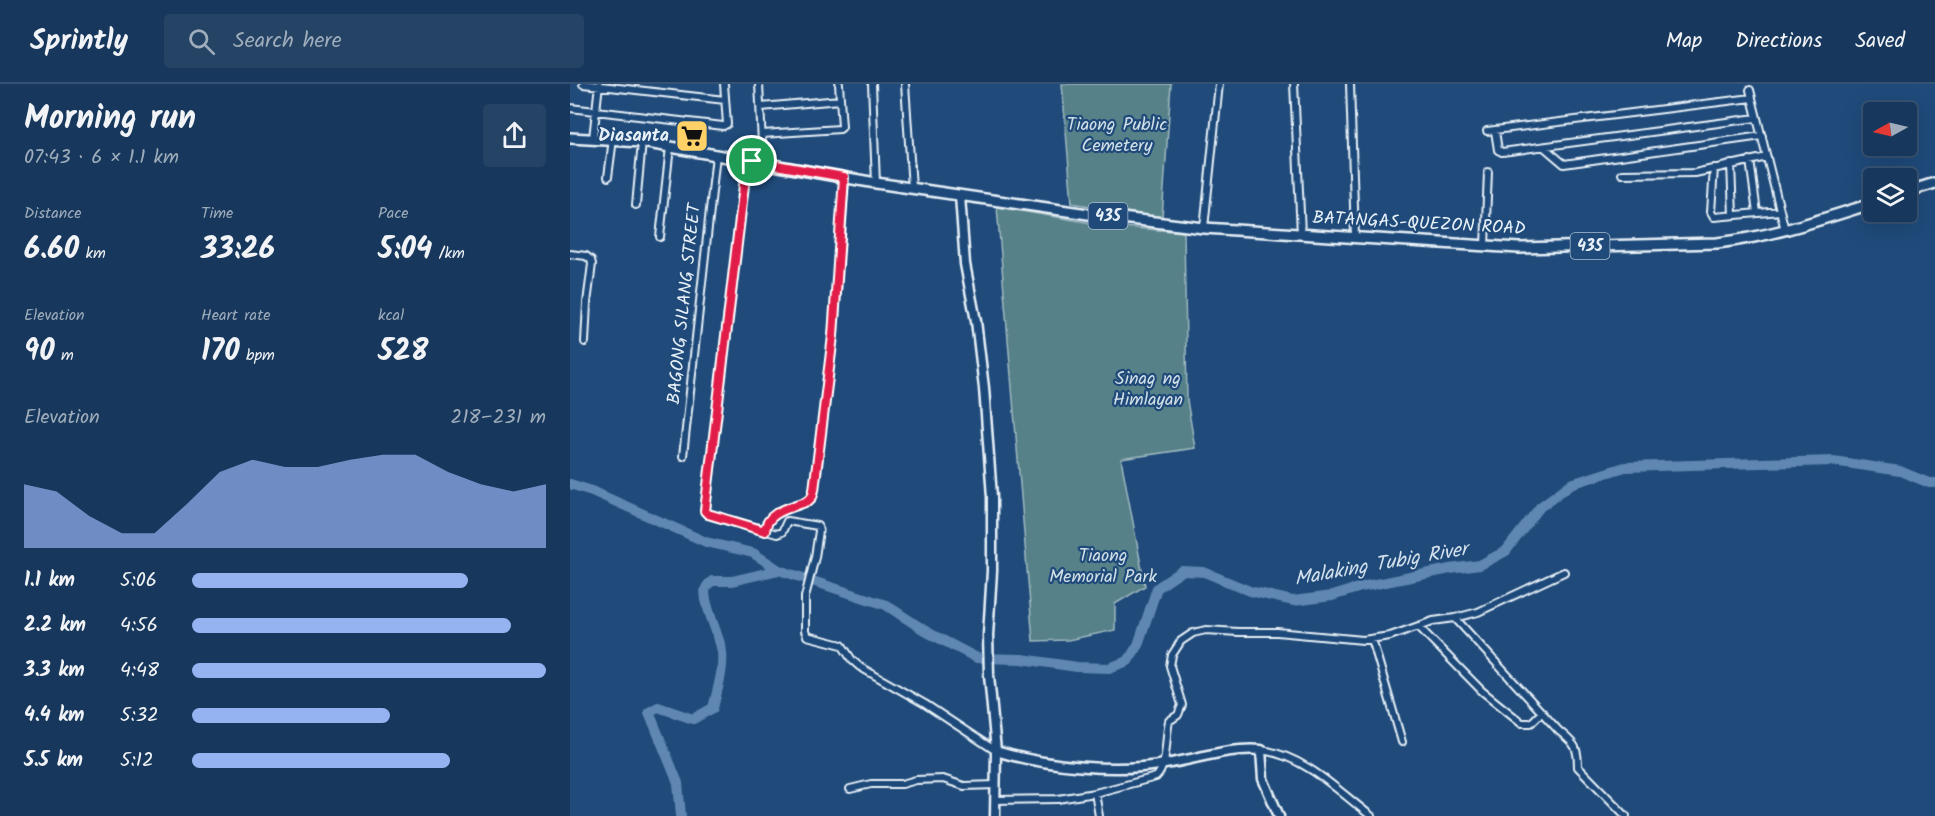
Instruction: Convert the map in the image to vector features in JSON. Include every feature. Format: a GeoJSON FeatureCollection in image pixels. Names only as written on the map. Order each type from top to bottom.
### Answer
{"type":"FeatureCollection","features":[{"type":"Feature","properties":{"kind":"main road","name":"435"},"geometry":{"type":"LineString","coordinates":[[570,138],[642,142],[960,196]]}},
{"type":"Feature","properties":{"kind":"main road"},"geometry":{"type":"LineString","coordinates":[[1917,189],[1935,183]]}},
{"type":"Feature","properties":{"kind":"main road","name":"BATANGAS-QUEZON ROAD"},"geometry":{"type":"LineString","coordinates":[[960,196],[1204,228],[1518,248],[1717,243],[1752,239],[1863,206]]}},
{"type":"Feature","properties":{"kind":"street"},"geometry":{"type":"LineString","coordinates":[[583,84],[725,100]]}},
{"type":"Feature","properties":{"kind":"street"},"geometry":{"type":"LineString","coordinates":[[570,108],[723,126],[727,124],[724,84]]}},
{"type":"Feature","properties":{"kind":"street"},"geometry":{"type":"LineString","coordinates":[[759,84],[763,163]]}},
{"type":"Feature","properties":{"kind":"street"},"geometry":{"type":"LineString","coordinates":[[762,134],[842,127],[838,84]]}},
{"type":"Feature","properties":{"kind":"street"},"geometry":{"type":"LineString","coordinates":[[872,84],[876,183]]}},
{"type":"Feature","properties":{"kind":"street"},"geometry":{"type":"LineString","coordinates":[[905,84],[912,188]]}},
{"type":"Feature","properties":{"kind":"street"},"geometry":{"type":"LineString","coordinates":[[1204,228],[1219,84]]}},
{"type":"Feature","properties":{"kind":"street"},"geometry":{"type":"LineString","coordinates":[[1294,84],[1301,234]]}},
{"type":"Feature","properties":{"kind":"street"},"geometry":{"type":"LineString","coordinates":[[1350,84],[1355,237]]}},
{"type":"Feature","properties":{"kind":"street"},"geometry":{"type":"LineString","coordinates":[[593,138],[599,85]]}},
{"type":"Feature","properties":{"kind":"street"},"geometry":{"type":"LineString","coordinates":[[1750,90],[1785,230]]}},
{"type":"Feature","properties":{"kind":"street"},"geometry":{"type":"LineString","coordinates":[[1486,131],[1752,98]]}},
{"type":"Feature","properties":{"kind":"street"},"geometry":{"type":"LineString","coordinates":[[761,107],[840,100]]}},
{"type":"Feature","properties":{"kind":"street"},"geometry":{"type":"LineString","coordinates":[[1495,131],[1500,151],[1756,118]]}},
{"type":"Feature","properties":{"kind":"street"},"geometry":{"type":"LineString","coordinates":[[1544,147],[1564,164],[1762,136]]}},
{"type":"Feature","properties":{"kind":"street"},"geometry":{"type":"LineString","coordinates":[[608,177],[613,139]]}},
{"type":"Feature","properties":{"kind":"street"},"geometry":{"type":"LineString","coordinates":[[636,205],[642,142]]}},
{"type":"Feature","properties":{"kind":"street"},"geometry":{"type":"LineString","coordinates":[[660,237],[670,147]]}},
{"type":"Feature","properties":{"kind":"street","name":"BAGONG SILANG STREET"},"geometry":{"type":"LineString","coordinates":[[683,456],[716,155]]}},
{"type":"Feature","properties":{"kind":"street"},"geometry":{"type":"LineString","coordinates":[[1622,174],[1695,173],[1767,157]]}},
{"type":"Feature","properties":{"kind":"street"},"geometry":{"type":"LineString","coordinates":[[747,160],[705,511],[708,514],[780,534],[787,521],[818,526],[815,557],[805,597],[807,636],[842,645],[860,667],[925,704],[996,751],[1019,758],[1062,764],[1124,768],[1164,764],[1239,750],[1261,750],[1285,755],[1312,770],[1371,816]]}},
{"type":"Feature","properties":{"kind":"street"},"geometry":{"type":"LineString","coordinates":[[1750,160],[1757,213]]}},
{"type":"Feature","properties":{"kind":"street"},"geometry":{"type":"LineString","coordinates":[[1731,164],[1733,215]]}},
{"type":"Feature","properties":{"kind":"street"},"geometry":{"type":"LineString","coordinates":[[1714,168],[1712,215],[1717,217],[1780,211]]}},
{"type":"Feature","properties":{"kind":"street"},"geometry":{"type":"LineString","coordinates":[[1485,246],[1488,172]]}},
{"type":"Feature","properties":{"kind":"street"},"geometry":{"type":"LineString","coordinates":[[765,531],[768,519],[773,514],[808,501],[814,490],[833,336],[844,177]]}},
{"type":"Feature","properties":{"kind":"street"},"geometry":{"type":"LineString","coordinates":[[960,196],[965,264],[976,321],[984,388],[992,497],[992,571],[988,635],[996,751],[995,816]]}},
{"type":"Feature","properties":{"kind":"street"},"geometry":{"type":"LineString","coordinates":[[570,254],[586,256],[592,264],[585,342]]}},
{"type":"Feature","properties":{"kind":"street"},"geometry":{"type":"LineString","coordinates":[[995,800],[1058,799],[1095,793],[1156,777],[1162,772],[1169,722],[1178,715],[1182,705],[1170,666],[1172,655],[1181,641],[1193,633],[1206,630],[1277,632],[1372,639],[1390,636],[1433,621],[1478,612],[1564,572]]}},
{"type":"Feature","properties":{"kind":"street"},"geometry":{"type":"LineString","coordinates":[[1455,618],[1576,746],[1578,767],[1626,816]]}},
{"type":"Feature","properties":{"kind":"street"},"geometry":{"type":"LineString","coordinates":[[1419,627],[1482,691],[1522,723],[1531,723],[1542,712]]}},
{"type":"Feature","properties":{"kind":"street"},"geometry":{"type":"LineString","coordinates":[[1372,639],[1402,742]]}},
{"type":"Feature","properties":{"kind":"street"},"geometry":{"type":"LineString","coordinates":[[1261,750],[1263,779],[1279,816]]}},
{"type":"Feature","properties":{"kind":"street"},"geometry":{"type":"LineString","coordinates":[[850,789],[871,784],[902,784],[916,780],[943,779],[964,786],[996,785]]}},
{"type":"Feature","properties":{"kind":"street"},"geometry":{"type":"LineString","coordinates":[[1095,793],[1099,816]]}},
{"type":"Feature","properties":{"kind":"green space","name":"Tiaong Public Cemetery"},"geometry":{"type":"Polygon","coordinates":[[[1062,84],[1171,84],[1162,218],[1072,203],[1062,84]]]}},
{"type":"Feature","properties":{"kind":"green space"},"geometry":{"type":"Polygon","coordinates":[[[997,207],[1109,226],[1184,232],[1187,400],[1195,448],[1121,459],[1145,586],[1115,604],[1115,630],[1068,640],[1033,641],[997,207]]]}},
{"type":"Feature","properties":{"kind":"waterway","name":"Malaking Tubig River"},"geometry":{"type":"LineString","coordinates":[[570,484],[592,491],[706,542],[753,553],[779,570],[886,605],[927,632],[977,658],[1022,659],[1077,667],[1109,668],[1128,661],[1138,645],[1157,588],[1182,571],[1204,572],[1250,591],[1293,601],[1332,596],[1361,587],[1480,565],[1506,551],[1540,507],[1571,484],[1625,467],[1833,461],[1900,471],[1929,483],[1935,483]]}},
{"type":"Feature","properties":{"kind":"waterway"},"geometry":{"type":"LineString","coordinates":[[681,816],[678,783],[649,712],[658,707],[693,719],[713,708],[721,673],[722,652],[706,601],[706,587],[712,581],[732,581],[779,570]]}},
{"type":"Feature","properties":{"kind":"place","name":"Diasanta"},"geometry":{"type":"Point","coordinates":[692,136]}},
{"type":"Feature","properties":{"kind":"route"},"geometry":{"type":"LineString","coordinates":[[747,160],[752,161],[844,177],[833,336],[814,490],[808,501],[773,514],[768,519],[765,531],[708,514],[705,511],[747,160]]}},
{"type":"Feature","properties":{"kind":"park label","name":"Sinag ng Himlayan"},"geometry":{"type":"Point","coordinates":[1148,389]}},
{"type":"Feature","properties":{"kind":"park label","name":"Tiaong Memorial Park"},"geometry":{"type":"Point","coordinates":[1103,566]}}]}
